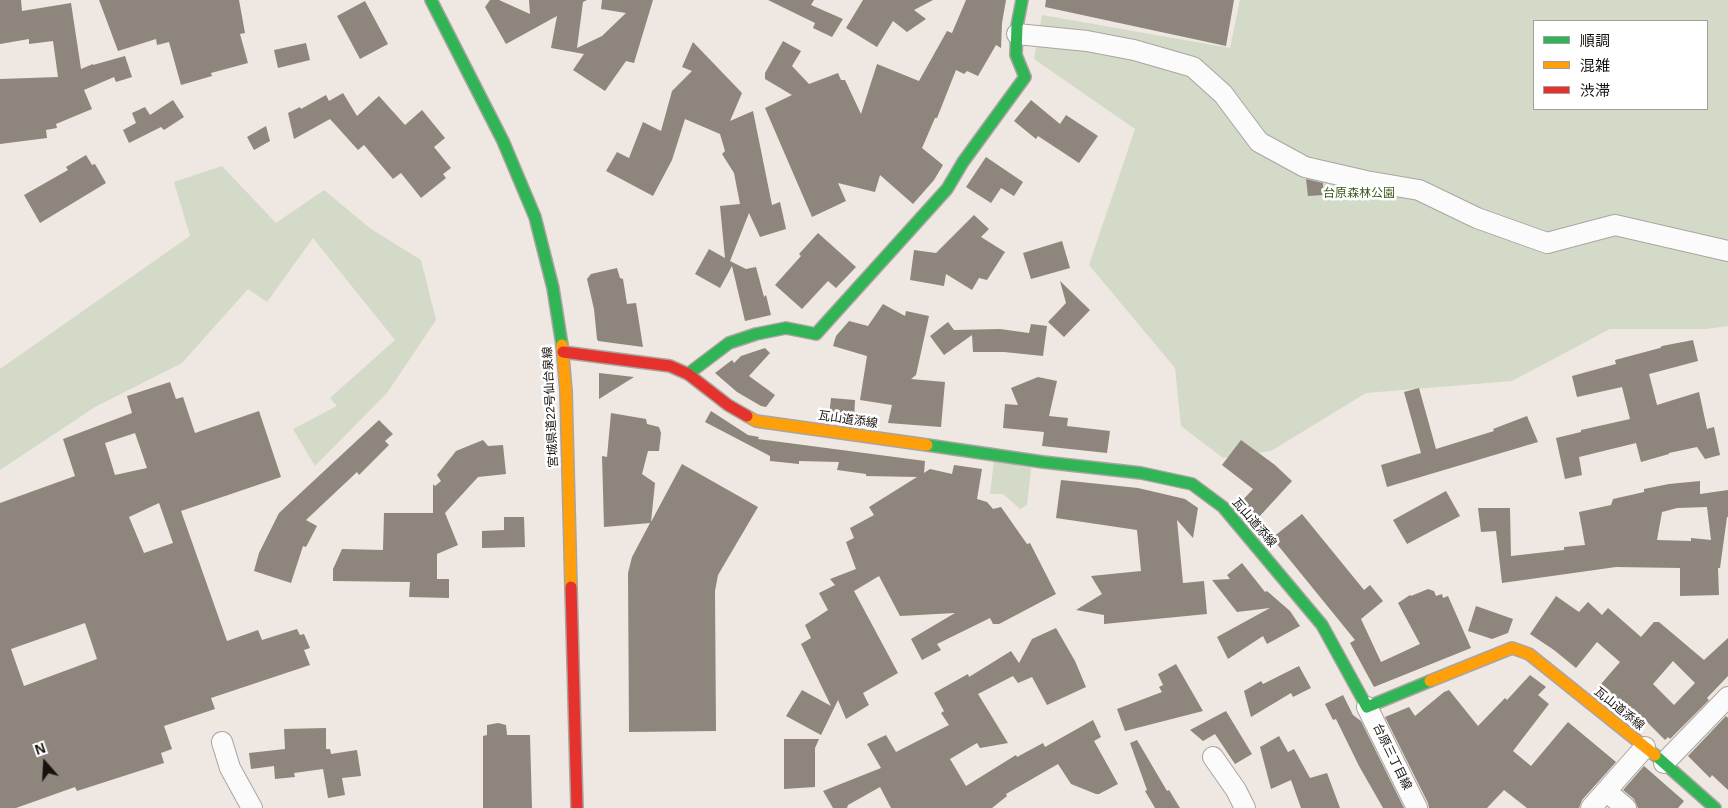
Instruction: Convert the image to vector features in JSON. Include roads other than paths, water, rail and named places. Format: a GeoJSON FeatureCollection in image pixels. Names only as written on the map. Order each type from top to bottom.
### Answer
{"type":"FeatureCollection","features":[{"type":"Feature","properties":{"kind":"street","name":"宮城県道22号仙台泉線"},"geometry":{"type":"LineString","coordinates":[[431,0],[503,141],[535,217],[553,288],[563,352],[567,401],[577,808]]}},
{"type":"Feature","properties":{"kind":"street"},"geometry":{"type":"LineString","coordinates":[[688,374],[729,343],[756,334],[786,328],[816,334],[947,189],[963,162],[1025,77],[1016,55],[1022,0]]}},
{"type":"Feature","properties":{"kind":"street"},"geometry":{"type":"LineString","coordinates":[[1017,34],[1087,41],[1134,50],[1193,67],[1223,94],[1260,142],[1305,167],[1366,181],[1419,190],[1477,218],[1547,242],[1615,225],[1728,251]]}},
{"type":"Feature","properties":{"kind":"street","name":"瓦山道添線"},"geometry":{"type":"LineString","coordinates":[[563,352],[670,366],[688,374],[728,406],[756,421],[1043,462],[1142,474],[1192,484],[1223,506],[1322,625],[1366,707],[1512,648],[1529,654],[1645,747],[1716,808]]}},
{"type":"Feature","properties":{"kind":"street"},"geometry":{"type":"LineString","coordinates":[[1664,763],[1728,697]]}},
{"type":"Feature","properties":{"kind":"street","name":"台原三丁目線"},"geometry":{"type":"LineString","coordinates":[[1366,707],[1417,808]]}},
{"type":"Feature","properties":{"kind":"street"},"geometry":{"type":"LineString","coordinates":[[222,742],[230,768],[252,808]]}},
{"type":"Feature","properties":{"kind":"street"},"geometry":{"type":"LineString","coordinates":[[1591,808],[1645,747]]}},
{"type":"Feature","properties":{"kind":"street"},"geometry":{"type":"LineString","coordinates":[[1213,757],[1236,790],[1245,808]]}},
{"type":"Feature","properties":{"kind":"street"},"geometry":{"type":"LineString","coordinates":[[1606,791],[1626,808]]}},
{"type":"Feature","properties":{"kind":"park label","name":"台原森林公園"},"geometry":{"type":"Point","coordinates":[1359,194]}}]}
